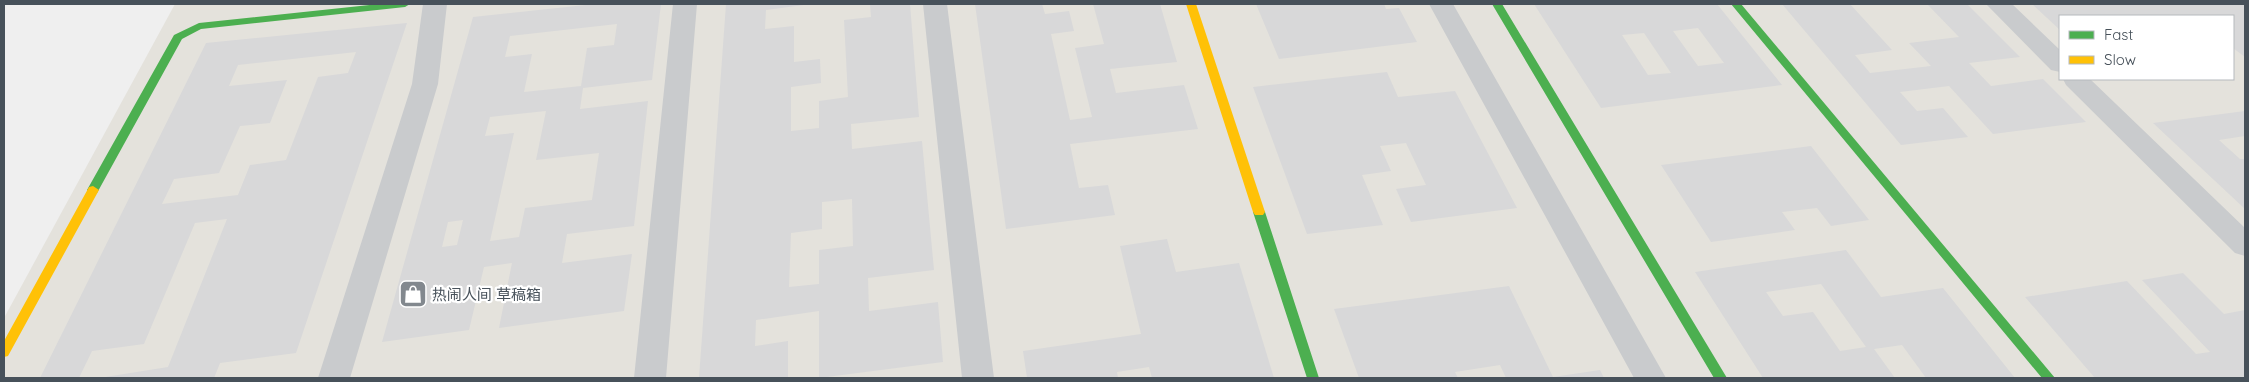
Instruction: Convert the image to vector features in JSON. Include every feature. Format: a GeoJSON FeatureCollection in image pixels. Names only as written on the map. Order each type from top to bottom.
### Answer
{"type":"FeatureCollection","features":[{"type":"Feature","properties":{"kind":"street"},"geometry":{"type":"LineString","coordinates":[[4,352],[178,37],[199,26],[406,4]]}},
{"type":"Feature","properties":{"kind":"street"},"geometry":{"type":"LineString","coordinates":[[334,378],[425,84],[435,4]]}},
{"type":"Feature","properties":{"kind":"street"},"geometry":{"type":"LineString","coordinates":[[650,378],[685,4]]}},
{"type":"Feature","properties":{"kind":"street"},"geometry":{"type":"LineString","coordinates":[[936,4],[978,378]]}},
{"type":"Feature","properties":{"kind":"street"},"geometry":{"type":"LineString","coordinates":[[1191,4],[1313,378]]}},
{"type":"Feature","properties":{"kind":"street"},"geometry":{"type":"LineString","coordinates":[[1441,4],[1650,378]]}},
{"type":"Feature","properties":{"kind":"street"},"geometry":{"type":"LineString","coordinates":[[1497,4],[1721,378]]}},
{"type":"Feature","properties":{"kind":"street"},"geometry":{"type":"LineString","coordinates":[[1736,4],[2049,378]]}},
{"type":"Feature","properties":{"kind":"street"},"geometry":{"type":"LineString","coordinates":[[1998,4],[2059,63]]}},
{"type":"Feature","properties":{"kind":"street"},"geometry":{"type":"LineString","coordinates":[[2076,80],[2245,245]]}},
{"type":"Feature","properties":{"kind":"shaded area"},"geometry":{"type":"Polygon","coordinates":[[[175,4],[2245,4],[2245,378],[4,378],[4,318],[175,4]]]}},
{"type":"Feature","properties":{"kind":"building"},"geometry":{"type":"Polygon","coordinates":[[[595,4],[661,4],[652,80],[583,88],[580,109],[648,101],[634,226],[567,234],[562,263],[632,254],[624,311],[499,328],[512,263],[484,267],[469,330],[382,342],[473,17],[595,4]],[[617,24],[510,36],[505,57],[532,54],[524,92],[581,86],[587,48],[614,45],[617,24]],[[546,111],[490,117],[485,136],[514,133],[490,241],[519,237],[525,208],[592,200],[599,153],[536,160],[546,111]],[[463,220],[448,222],[442,247],[457,245],[463,220]]]}},
{"type":"Feature","properties":{"kind":"building"},"geometry":{"type":"Polygon","coordinates":[[[726,4],[811,4],[766,10],[765,29],[794,26],[794,62],[820,59],[821,83],[791,87],[791,131],[819,128],[819,101],[848,97],[844,20],[871,17],[870,4],[910,4],[919,117],[851,124],[852,149],[922,141],[934,270],[868,278],[869,311],[938,302],[943,362],[819,378],[819,311],[756,320],[755,346],[788,341],[788,378],[699,378],[726,4]],[[852,199],[822,202],[822,229],[791,233],[789,287],[819,284],[819,250],[853,246],[852,199]]]}},
{"type":"Feature","properties":{"kind":"building"},"geometry":{"type":"Polygon","coordinates":[[[975,4],[1042,4],[1045,14],[1069,11],[1074,31],[1051,34],[1070,120],[1092,117],[1075,48],[1104,44],[1093,4],[1160,4],[1177,62],[1110,69],[1116,93],[1184,85],[1198,129],[1070,144],[1079,188],[1108,185],[1115,215],[1006,229],[975,4]]]}},
{"type":"Feature","properties":{"kind":"building"},"geometry":{"type":"Polygon","coordinates":[[[1256,4],[1384,4],[1386,9],[1399,8],[1417,42],[1279,59],[1256,4]]]}},
{"type":"Feature","properties":{"kind":"building"},"geometry":{"type":"Polygon","coordinates":[[[1534,4],[1717,4],[1782,85],[1601,108],[1534,4]],[[1698,28],[1673,31],[1698,66],[1724,63],[1698,28]],[[1644,33],[1622,35],[1648,75],[1671,73],[1644,33]]]}},
{"type":"Feature","properties":{"kind":"building"},"geometry":{"type":"Polygon","coordinates":[[[1782,4],[1850,4],[1892,50],[1855,55],[1870,73],[1931,66],[1909,43],[1959,37],[1927,4],[1967,4],[2020,57],[1969,63],[1991,86],[2043,79],[2086,122],[1993,134],[1949,86],[1900,92],[1917,111],[1943,108],[1968,137],[1901,145],[1782,4]]]}},
{"type":"Feature","properties":{"kind":"building"},"geometry":{"type":"Polygon","coordinates":[[[2032,4],[2245,4],[2245,57],[2234,49],[2234,15],[2059,15],[2059,29],[2032,4]]]}},
{"type":"Feature","properties":{"kind":"building"},"geometry":{"type":"Polygon","coordinates":[[[407,23],[296,353],[220,363],[214,378],[99,378],[168,367],[227,219],[195,223],[144,344],[92,351],[79,378],[40,378],[206,43],[407,23]],[[356,52],[238,65],[229,86],[287,80],[270,123],[240,126],[219,173],[174,179],[162,204],[238,195],[250,165],[286,160],[318,77],[348,73],[356,52]]]}},
{"type":"Feature","properties":{"kind":"building"},"geometry":{"type":"Polygon","coordinates":[[[1387,72],[1398,97],[1455,91],[1517,208],[1411,222],[1396,189],[1426,185],[1406,143],[1380,146],[1391,171],[1362,175],[1383,225],[1307,234],[1253,87],[1387,72]]]}},
{"type":"Feature","properties":{"kind":"building"},"geometry":{"type":"Polygon","coordinates":[[[2245,111],[2245,136],[2219,140],[2240,159],[2245,159],[2245,209],[2153,123],[2245,111]]]}},
{"type":"Feature","properties":{"kind":"building"},"geometry":{"type":"Polygon","coordinates":[[[1811,146],[1869,220],[1831,226],[1817,208],[1782,212],[1795,230],[1711,242],[1661,165],[1811,146]]]}},
{"type":"Feature","properties":{"kind":"building"},"geometry":{"type":"Polygon","coordinates":[[[1167,239],[1176,272],[1239,263],[1274,378],[1152,378],[1149,367],[1117,372],[1118,378],[1027,378],[1023,351],[1141,334],[1120,246],[1167,239]]]}},
{"type":"Feature","properties":{"kind":"building"},"geometry":{"type":"Polygon","coordinates":[[[1846,250],[1881,297],[1943,288],[2015,378],[1926,378],[1902,345],[1874,349],[1895,378],[1763,378],[1695,272],[1846,250]],[[1821,284],[1766,292],[1783,316],[1813,312],[1840,351],[1866,347],[1821,284]]]}},
{"type":"Feature","properties":{"kind":"building"},"geometry":{"type":"Polygon","coordinates":[[[2183,273],[2224,314],[2245,310],[2245,378],[2095,378],[2025,297],[2127,281],[2196,354],[2210,352],[2142,280],[2183,273]]]}},
{"type":"Feature","properties":{"kind":"building"},"geometry":{"type":"Polygon","coordinates":[[[1509,286],[1553,377],[1600,370],[1604,378],[1506,378],[1500,365],[1455,372],[1458,378],[1359,378],[1334,309],[1509,286]]]}},
{"type":"Feature","properties":{"kind":"traffic: fast"},"geometry":{"type":"LineString","coordinates":[[93,190],[178,37],[199,26],[405,4]]}},
{"type":"Feature","properties":{"kind":"traffic: fast"},"geometry":{"type":"LineString","coordinates":[[1497,4],[1721,378]]}},
{"type":"Feature","properties":{"kind":"traffic: fast"},"geometry":{"type":"LineString","coordinates":[[1736,4],[2049,378]]}},
{"type":"Feature","properties":{"kind":"traffic: fast"},"geometry":{"type":"LineString","coordinates":[[1259,212],[1313,378]]}},
{"type":"Feature","properties":{"kind":"traffic: slow"},"geometry":{"type":"LineString","coordinates":[[1191,4],[1259,212]]}},
{"type":"Feature","properties":{"kind":"traffic: slow"},"geometry":{"type":"LineString","coordinates":[[4,352],[93,190]]}},
{"type":"Feature","properties":{"kind":"place","name":"热闹人间 草稿箱"},"geometry":{"type":"Point","coordinates":[413,294]}}]}
